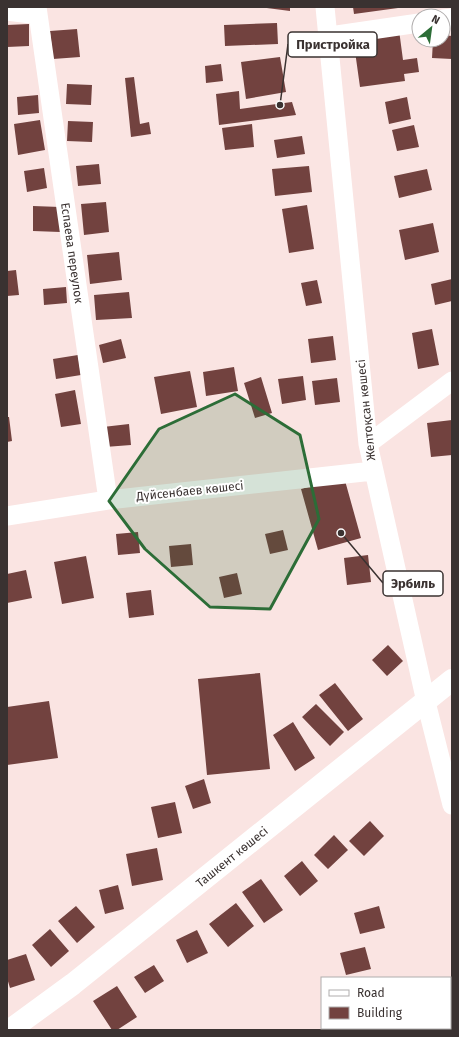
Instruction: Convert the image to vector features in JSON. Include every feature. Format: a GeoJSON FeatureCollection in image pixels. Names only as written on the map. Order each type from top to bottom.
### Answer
{"type":"FeatureCollection","features":[{"type":"Feature","properties":{"kind":"main road","name":"Ташкент көшесі"},"geometry":{"type":"LineString","coordinates":[[10,1030],[73,984],[452,680]]}},
{"type":"Feature","properties":{"kind":"street","name":"Желтоқсан көшесі"},"geometry":{"type":"LineString","coordinates":[[325,7],[330,36],[368,444],[426,702],[452,805]]}},
{"type":"Feature","properties":{"kind":"street"},"geometry":{"type":"LineString","coordinates":[[7,11],[37,11]]}},
{"type":"Feature","properties":{"kind":"street","name":"Еспаева переулок"},"geometry":{"type":"LineString","coordinates":[[37,11],[108,500]]}},
{"type":"Feature","properties":{"kind":"street"},"geometry":{"type":"LineString","coordinates":[[330,36],[411,24]]}},
{"type":"Feature","properties":{"kind":"street"},"geometry":{"type":"LineString","coordinates":[[368,444],[452,381]]}},
{"type":"Feature","properties":{"kind":"street","name":"Дүйсенбаев көшесі"},"geometry":{"type":"LineString","coordinates":[[7,516],[108,500],[373,471]]}},
{"type":"Feature","properties":{"kind":"highlighted area"},"geometry":{"type":"Polygon","coordinates":[[[235,394],[300,435],[319,519],[270,609],[210,607],[145,549],[109,501],[159,429],[235,394]]]}},
{"type":"Feature","properties":{"kind":"building"},"geometry":{"type":"Polygon","coordinates":[[[259,7],[290,7],[290,11],[259,7]]]}},
{"type":"Feature","properties":{"kind":"building"},"geometry":{"type":"Polygon","coordinates":[[[353,7],[398,7],[398,8],[354,14],[353,7]]]}},
{"type":"Feature","properties":{"kind":"building"},"geometry":{"type":"Polygon","coordinates":[[[277,23],[278,44],[225,46],[224,25],[277,23]]]}},
{"type":"Feature","properties":{"kind":"building"},"geometry":{"type":"Polygon","coordinates":[[[29,24],[29,46],[7,47],[7,25],[29,24]]]}},
{"type":"Feature","properties":{"kind":"building"},"geometry":{"type":"Polygon","coordinates":[[[77,29],[80,57],[53,59],[50,31],[77,29]]]}},
{"type":"Feature","properties":{"kind":"building"},"geometry":{"type":"Polygon","coordinates":[[[399,30],[403,60],[417,58],[419,72],[404,74],[405,81],[360,87],[353,37],[399,30]]]}},
{"type":"Feature","properties":{"kind":"building"},"geometry":{"type":"Polygon","coordinates":[[[452,36],[452,59],[432,58],[433,48],[451,48],[452,36]]]}},
{"type":"Feature","properties":{"kind":"building"},"geometry":{"type":"Polygon","coordinates":[[[280,57],[286,92],[246,99],[241,62],[280,57]]]}},
{"type":"Feature","properties":{"kind":"building"},"geometry":{"type":"Polygon","coordinates":[[[221,64],[223,81],[206,83],[205,66],[221,64]]]}},
{"type":"Feature","properties":{"kind":"building"},"geometry":{"type":"Polygon","coordinates":[[[134,77],[140,124],[149,122],[151,134],[131,137],[125,78],[134,77]]]}},
{"type":"Feature","properties":{"kind":"building"},"geometry":{"type":"Polygon","coordinates":[[[67,84],[92,85],[91,105],[66,104],[67,84]]]}},
{"type":"Feature","properties":{"kind":"building"},"geometry":{"type":"Polygon","coordinates":[[[239,91],[240,109],[292,102],[296,115],[219,125],[216,94],[239,91]]]}},
{"type":"Feature","properties":{"kind":"building"},"geometry":{"type":"Polygon","coordinates":[[[38,95],[39,113],[18,115],[17,97],[38,95]]]}},
{"type":"Feature","properties":{"kind":"building"},"geometry":{"type":"Polygon","coordinates":[[[407,97],[411,119],[389,124],[385,102],[407,97]]]}},
{"type":"Feature","properties":{"kind":"building"},"geometry":{"type":"Polygon","coordinates":[[[40,120],[45,150],[18,155],[14,124],[40,120]]]}},
{"type":"Feature","properties":{"kind":"building"},"geometry":{"type":"Polygon","coordinates":[[[68,121],[93,122],[92,142],[67,141],[68,121]]]}},
{"type":"Feature","properties":{"kind":"building"},"geometry":{"type":"Polygon","coordinates":[[[252,124],[254,147],[225,150],[222,128],[252,124]]]}},
{"type":"Feature","properties":{"kind":"building"},"geometry":{"type":"Polygon","coordinates":[[[414,125],[419,147],[397,151],[392,130],[414,125]]]}},
{"type":"Feature","properties":{"kind":"building"},"geometry":{"type":"Polygon","coordinates":[[[302,136],[305,154],[277,158],[274,140],[302,136]]]}},
{"type":"Feature","properties":{"kind":"building"},"geometry":{"type":"Polygon","coordinates":[[[99,164],[101,184],[78,186],[76,166],[99,164]]]}},
{"type":"Feature","properties":{"kind":"building"},"geometry":{"type":"Polygon","coordinates":[[[309,166],[312,192],[275,196],[272,169],[309,166]]]}},
{"type":"Feature","properties":{"kind":"building"},"geometry":{"type":"Polygon","coordinates":[[[44,168],[47,188],[27,192],[24,171],[44,168]]]}},
{"type":"Feature","properties":{"kind":"building"},"geometry":{"type":"Polygon","coordinates":[[[427,169],[432,190],[399,198],[394,176],[427,169]]]}},
{"type":"Feature","properties":{"kind":"building"},"geometry":{"type":"Polygon","coordinates":[[[106,202],[109,232],[84,235],[81,204],[106,202]]]}},
{"type":"Feature","properties":{"kind":"building"},"geometry":{"type":"Polygon","coordinates":[[[307,205],[314,249],[289,253],[282,209],[307,205]]]}},
{"type":"Feature","properties":{"kind":"building"},"geometry":{"type":"Polygon","coordinates":[[[33,206],[60,207],[60,232],[33,231],[33,206]]]}},
{"type":"Feature","properties":{"kind":"building"},"geometry":{"type":"Polygon","coordinates":[[[433,223],[439,252],[405,260],[399,230],[433,223]]]}},
{"type":"Feature","properties":{"kind":"building"},"geometry":{"type":"Polygon","coordinates":[[[119,252],[122,280],[90,284],[87,255],[119,252]]]}},
{"type":"Feature","properties":{"kind":"building"},"geometry":{"type":"Polygon","coordinates":[[[16,270],[19,295],[7,296],[7,271],[16,270]]]}},
{"type":"Feature","properties":{"kind":"building"},"geometry":{"type":"Polygon","coordinates":[[[452,279],[452,301],[435,305],[431,284],[452,279]]]}},
{"type":"Feature","properties":{"kind":"building"},"geometry":{"type":"Polygon","coordinates":[[[317,280],[322,303],[306,306],[301,283],[317,280]]]}},
{"type":"Feature","properties":{"kind":"building"},"geometry":{"type":"Polygon","coordinates":[[[66,287],[67,303],[44,305],[43,289],[66,287]]]}},
{"type":"Feature","properties":{"kind":"building"},"geometry":{"type":"Polygon","coordinates":[[[129,292],[132,318],[96,320],[94,295],[129,292]]]}},
{"type":"Feature","properties":{"kind":"building"},"geometry":{"type":"Polygon","coordinates":[[[432,329],[439,365],[418,369],[412,333],[432,329]]]}},
{"type":"Feature","properties":{"kind":"building"},"geometry":{"type":"Polygon","coordinates":[[[333,336],[336,360],[311,363],[308,339],[333,336]]]}},
{"type":"Feature","properties":{"kind":"building"},"geometry":{"type":"Polygon","coordinates":[[[121,339],[126,358],[103,363],[99,345],[121,339]]]}},
{"type":"Feature","properties":{"kind":"building"},"geometry":{"type":"Polygon","coordinates":[[[78,355],[81,375],[56,379],[53,359],[78,355]]]}},
{"type":"Feature","properties":{"kind":"building"},"geometry":{"type":"Polygon","coordinates":[[[234,367],[238,391],[206,396],[203,372],[234,367]]]}},
{"type":"Feature","properties":{"kind":"building"},"geometry":{"type":"Polygon","coordinates":[[[190,371],[197,407],[161,414],[154,377],[190,371]]]}},
{"type":"Feature","properties":{"kind":"building"},"geometry":{"type":"Polygon","coordinates":[[[303,376],[306,400],[282,404],[278,379],[303,376]]]}},
{"type":"Feature","properties":{"kind":"building"},"geometry":{"type":"Polygon","coordinates":[[[261,377],[272,413],[255,418],[244,383],[261,377]]]}},
{"type":"Feature","properties":{"kind":"building"},"geometry":{"type":"Polygon","coordinates":[[[337,378],[340,402],[315,405],[312,381],[337,378]]]}},
{"type":"Feature","properties":{"kind":"building"},"geometry":{"type":"Polygon","coordinates":[[[75,390],[81,424],[61,427],[55,394],[75,390]]]}},
{"type":"Feature","properties":{"kind":"building"},"geometry":{"type":"Polygon","coordinates":[[[7,417],[9,417],[12,441],[7,442],[7,417]]]}},
{"type":"Feature","properties":{"kind":"building"},"geometry":{"type":"Polygon","coordinates":[[[452,420],[452,455],[431,457],[427,423],[452,420]]]}},
{"type":"Feature","properties":{"kind":"building"},"geometry":{"type":"Polygon","coordinates":[[[129,424],[131,445],[105,447],[103,427],[129,424]]]}},
{"type":"Feature","properties":{"kind":"building"},"geometry":{"type":"Polygon","coordinates":[[[344,477],[361,538],[318,550],[301,489],[344,477]]]}},
{"type":"Feature","properties":{"kind":"building"},"geometry":{"type":"Polygon","coordinates":[[[283,530],[288,550],[270,554],[265,534],[283,530]]]}},
{"type":"Feature","properties":{"kind":"building"},"geometry":{"type":"Polygon","coordinates":[[[138,532],[140,553],[118,555],[116,534],[138,532]]]}},
{"type":"Feature","properties":{"kind":"building"},"geometry":{"type":"Polygon","coordinates":[[[191,544],[193,565],[171,567],[169,546],[191,544]]]}},
{"type":"Feature","properties":{"kind":"building"},"geometry":{"type":"Polygon","coordinates":[[[368,555],[371,582],[347,585],[344,558],[368,555]]]}},
{"type":"Feature","properties":{"kind":"building"},"geometry":{"type":"Polygon","coordinates":[[[86,556],[94,598],[62,604],[54,562],[86,556]]]}},
{"type":"Feature","properties":{"kind":"building"},"geometry":{"type":"Polygon","coordinates":[[[26,570],[32,598],[7,603],[7,574],[26,570]]]}},
{"type":"Feature","properties":{"kind":"building"},"geometry":{"type":"Polygon","coordinates":[[[237,573],[242,594],[224,598],[219,577],[237,573]]]}},
{"type":"Feature","properties":{"kind":"building"},"geometry":{"type":"Polygon","coordinates":[[[151,590],[154,615],[129,618],[126,593],[151,590]]]}},
{"type":"Feature","properties":{"kind":"building"},"geometry":{"type":"Polygon","coordinates":[[[388,645],[403,661],[387,676],[372,660],[388,645]]]}},
{"type":"Feature","properties":{"kind":"building"},"geometry":{"type":"Polygon","coordinates":[[[260,673],[270,769],[207,775],[198,679],[260,673]]]}},
{"type":"Feature","properties":{"kind":"building"},"geometry":{"type":"Polygon","coordinates":[[[335,683],[363,719],[348,731],[319,695],[335,683]]]}},
{"type":"Feature","properties":{"kind":"building"},"geometry":{"type":"Polygon","coordinates":[[[49,701],[58,758],[7,765],[7,707],[49,701]]]}},
{"type":"Feature","properties":{"kind":"building"},"geometry":{"type":"Polygon","coordinates":[[[316,704],[344,732],[330,746],[302,717],[316,704]]]}},
{"type":"Feature","properties":{"kind":"building"},"geometry":{"type":"Polygon","coordinates":[[[293,722],[315,758],[295,771],[273,735],[293,722]]]}},
{"type":"Feature","properties":{"kind":"building"},"geometry":{"type":"Polygon","coordinates":[[[204,779],[211,803],[193,809],[185,786],[204,779]]]}},
{"type":"Feature","properties":{"kind":"building"},"geometry":{"type":"Polygon","coordinates":[[[175,802],[182,833],[158,838],[151,807],[175,802]]]}},
{"type":"Feature","properties":{"kind":"building"},"geometry":{"type":"Polygon","coordinates":[[[370,821],[384,836],[364,856],[349,841],[370,821]]]}},
{"type":"Feature","properties":{"kind":"building"},"geometry":{"type":"Polygon","coordinates":[[[334,835],[348,850],[328,869],[314,855],[334,835]]]}},
{"type":"Feature","properties":{"kind":"building"},"geometry":{"type":"Polygon","coordinates":[[[157,848],[163,880],[132,886],[126,854],[157,848]]]}},
{"type":"Feature","properties":{"kind":"building"},"geometry":{"type":"Polygon","coordinates":[[[302,861],[318,881],[300,896],[284,876],[302,861]]]}},
{"type":"Feature","properties":{"kind":"building"},"geometry":{"type":"Polygon","coordinates":[[[261,879],[283,910],[264,923],[242,892],[261,879]]]}},
{"type":"Feature","properties":{"kind":"building"},"geometry":{"type":"Polygon","coordinates":[[[118,885],[124,909],[105,914],[99,890],[118,885]]]}},
{"type":"Feature","properties":{"kind":"building"},"geometry":{"type":"Polygon","coordinates":[[[236,903],[254,926],[228,947],[209,924],[236,903]]]}},
{"type":"Feature","properties":{"kind":"building"},"geometry":{"type":"Polygon","coordinates":[[[76,906],[95,927],[77,943],[58,921],[76,906]]]}},
{"type":"Feature","properties":{"kind":"building"},"geometry":{"type":"Polygon","coordinates":[[[379,906],[385,928],[360,934],[354,913],[379,906]]]}},
{"type":"Feature","properties":{"kind":"building"},"geometry":{"type":"Polygon","coordinates":[[[50,929],[69,951],[51,967],[32,945],[50,929]]]}},
{"type":"Feature","properties":{"kind":"building"},"geometry":{"type":"Polygon","coordinates":[[[197,930],[208,953],[187,963],[176,940],[197,930]]]}},
{"type":"Feature","properties":{"kind":"building"},"geometry":{"type":"Polygon","coordinates":[[[365,947],[371,969],[346,975],[340,953],[365,947]]]}},
{"type":"Feature","properties":{"kind":"building"},"geometry":{"type":"Polygon","coordinates":[[[26,954],[35,980],[10,988],[7,978],[7,960],[26,954]]]}},
{"type":"Feature","properties":{"kind":"building"},"geometry":{"type":"Polygon","coordinates":[[[154,965],[164,981],[145,993],[134,977],[154,965]]]}},
{"type":"Feature","properties":{"kind":"building"},"geometry":{"type":"Polygon","coordinates":[[[117,986],[137,1017],[117,1030],[112,1030],[93,1001],[117,986]]]}},
{"type":"Feature","properties":{"kind":"building"},"geometry":{"type":"Polygon","coordinates":[[[416,1029],[416,1030],[378,1030],[416,1029]]]}},
{"type":"Feature","properties":{"kind":"place","name":"Пристройка"},"geometry":{"type":"Point","coordinates":[280,105]}},
{"type":"Feature","properties":{"kind":"place","name":"Эрбиль"},"geometry":{"type":"Point","coordinates":[341,533]}}]}
